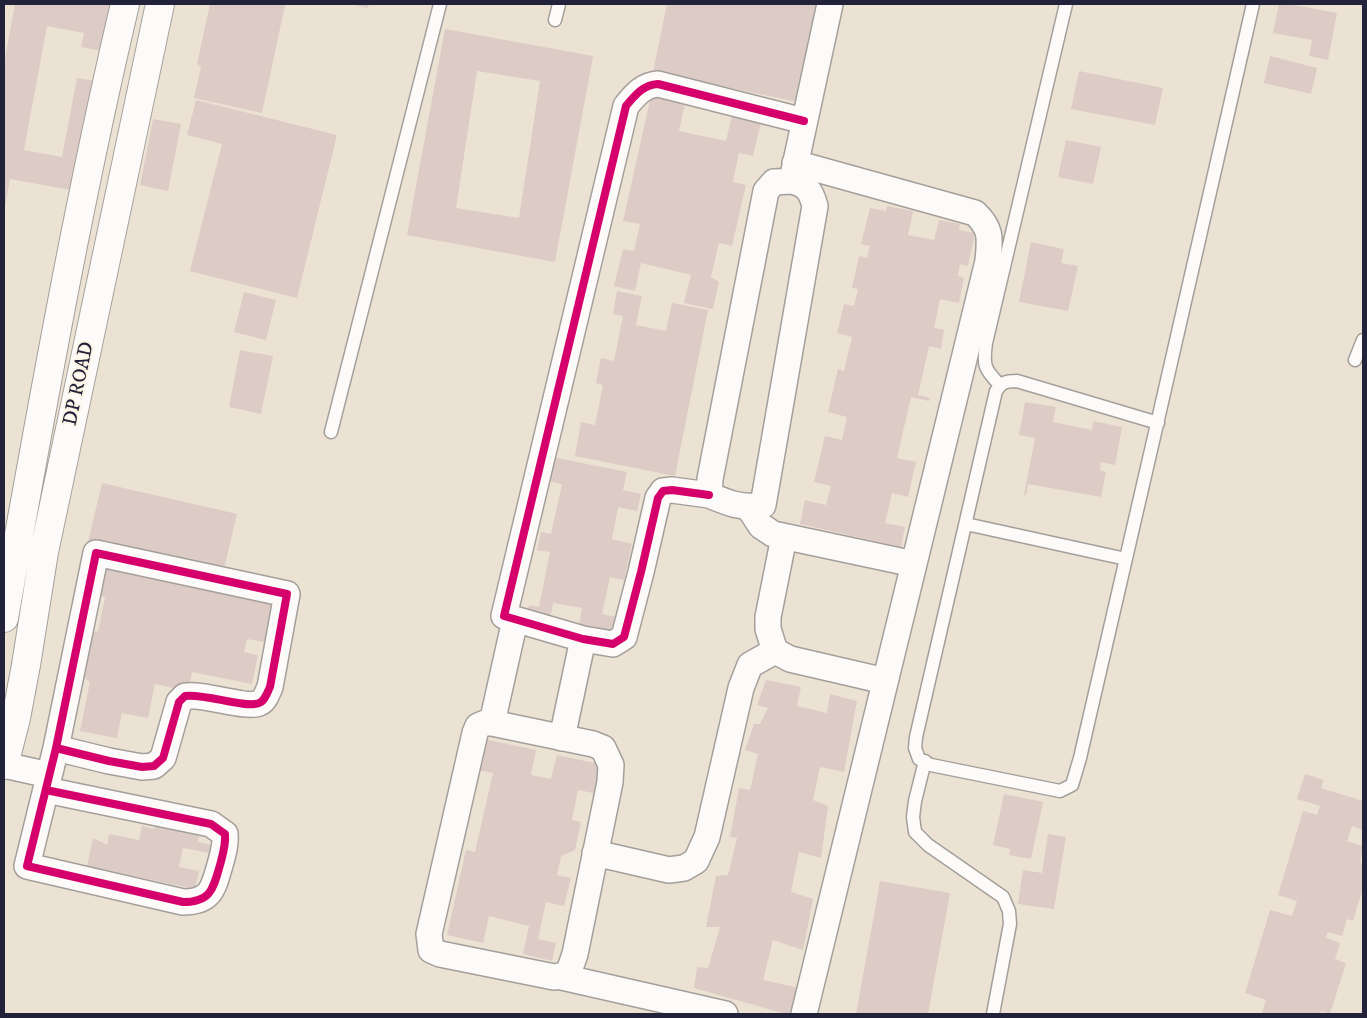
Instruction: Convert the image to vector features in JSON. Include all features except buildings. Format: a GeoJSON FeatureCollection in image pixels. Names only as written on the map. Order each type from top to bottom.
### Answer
{"type":"FeatureCollection","features":[{"type":"Feature","properties":{"kind":"street","name":"DP ROAD"},"geometry":{"type":"LineString","coordinates":[[4,618],[46,381],[108,73],[124,4]]}},
{"type":"Feature","properties":{"kind":"street","name":"DP ROAD"},"geometry":{"type":"LineString","coordinates":[[4,765],[16,718],[48,532],[160,4]]}},
{"type":"Feature","properties":{"kind":"street"},"geometry":{"type":"LineString","coordinates":[[804,120],[658,84],[648,85],[635,95],[626,106],[504,616],[583,639],[613,644],[624,637],[658,498],[663,491],[672,490],[709,495],[729,504],[749,508],[763,505],[815,206],[811,192],[794,172],[830,4]]}},
{"type":"Feature","properties":{"kind":"street"},"geometry":{"type":"LineString","coordinates":[[709,495],[710,479],[766,191],[774,182],[794,172],[975,213],[986,223],[990,240],[988,261],[804,1014]]}},
{"type":"Feature","properties":{"kind":"street"},"geometry":{"type":"LineString","coordinates":[[749,508],[761,526],[773,534],[914,564]]}},
{"type":"Feature","properties":{"kind":"street"},"geometry":{"type":"LineString","coordinates":[[784,537],[768,616],[768,629],[775,651],[790,659],[885,681]]}},
{"type":"Feature","properties":{"kind":"street"},"geometry":{"type":"LineString","coordinates":[[4,765],[47,782],[211,824],[225,834],[226,843],[213,887],[206,896],[196,902],[183,902],[27,866],[47,782],[56,748],[96,553],[287,594],[270,687],[266,697],[260,703],[251,705],[202,696],[184,696],[179,702],[163,758],[154,766],[142,767],[109,761],[56,748]]}},
{"type":"Feature","properties":{"kind":"street"},"geometry":{"type":"LineString","coordinates":[[10,581],[39,587]]}},
{"type":"Feature","properties":{"kind":"street"},"geometry":{"type":"LineString","coordinates":[[492,722],[515,620]]}},
{"type":"Feature","properties":{"kind":"street"},"geometry":{"type":"LineString","coordinates":[[562,738],[583,639]]}},
{"type":"Feature","properties":{"kind":"street"},"geometry":{"type":"LineString","coordinates":[[595,853],[669,870],[684,868],[696,861],[707,837],[740,688],[750,664],[775,651]]}},
{"type":"Feature","properties":{"kind":"street"},"geometry":{"type":"LineString","coordinates":[[562,977],[569,970],[575,954],[610,782],[611,764],[603,748],[593,744],[485,722],[478,726],[475,733],[429,934],[431,950],[440,954],[562,977],[725,1014]]}},
{"type":"Feature","properties":{"kind":"lane"},"geometry":{"type":"LineString","coordinates":[[331,432],[440,4]]}},
{"type":"Feature","properties":{"kind":"lane"},"geometry":{"type":"LineString","coordinates":[[555,20],[559,4]]}},
{"type":"Feature","properties":{"kind":"lane"},"geometry":{"type":"LineString","coordinates":[[1000,384],[989,374],[986,368],[984,359],[986,342],[1066,4]]}},
{"type":"Feature","properties":{"kind":"lane"},"geometry":{"type":"LineString","coordinates":[[1158,423],[1017,381],[1007,381],[1000,384],[996,391],[916,737],[915,748],[919,759],[931,764],[1060,791],[1072,785],[1158,423],[1253,4]]}},
{"type":"Feature","properties":{"kind":"lane"},"geometry":{"type":"LineString","coordinates":[[1355,360],[1363,340]]}},
{"type":"Feature","properties":{"kind":"lane"},"geometry":{"type":"LineString","coordinates":[[966,524],[1126,559]]}},
{"type":"Feature","properties":{"kind":"lane"},"geometry":{"type":"LineString","coordinates":[[924,762],[915,801],[913,817],[915,832],[928,846],[1003,897],[1010,911],[1010,924],[993,1014]]}},
{"type":"Feature","properties":{"kind":"cycle path"},"geometry":{"type":"LineString","coordinates":[[709,495],[672,490],[663,491],[658,498],[624,637],[613,644],[583,639],[504,616],[626,106],[644,88],[658,84],[804,121]]}},
{"type":"Feature","properties":{"kind":"cycle path"},"geometry":{"type":"LineString","coordinates":[[46,790],[211,824],[225,834],[225,842],[213,887],[205,897],[200,900],[183,902],[27,866],[56,748],[96,553],[287,594],[270,687],[261,702],[245,704],[185,696],[179,702],[163,758],[154,766],[142,767],[109,761],[56,748]]}}]}
